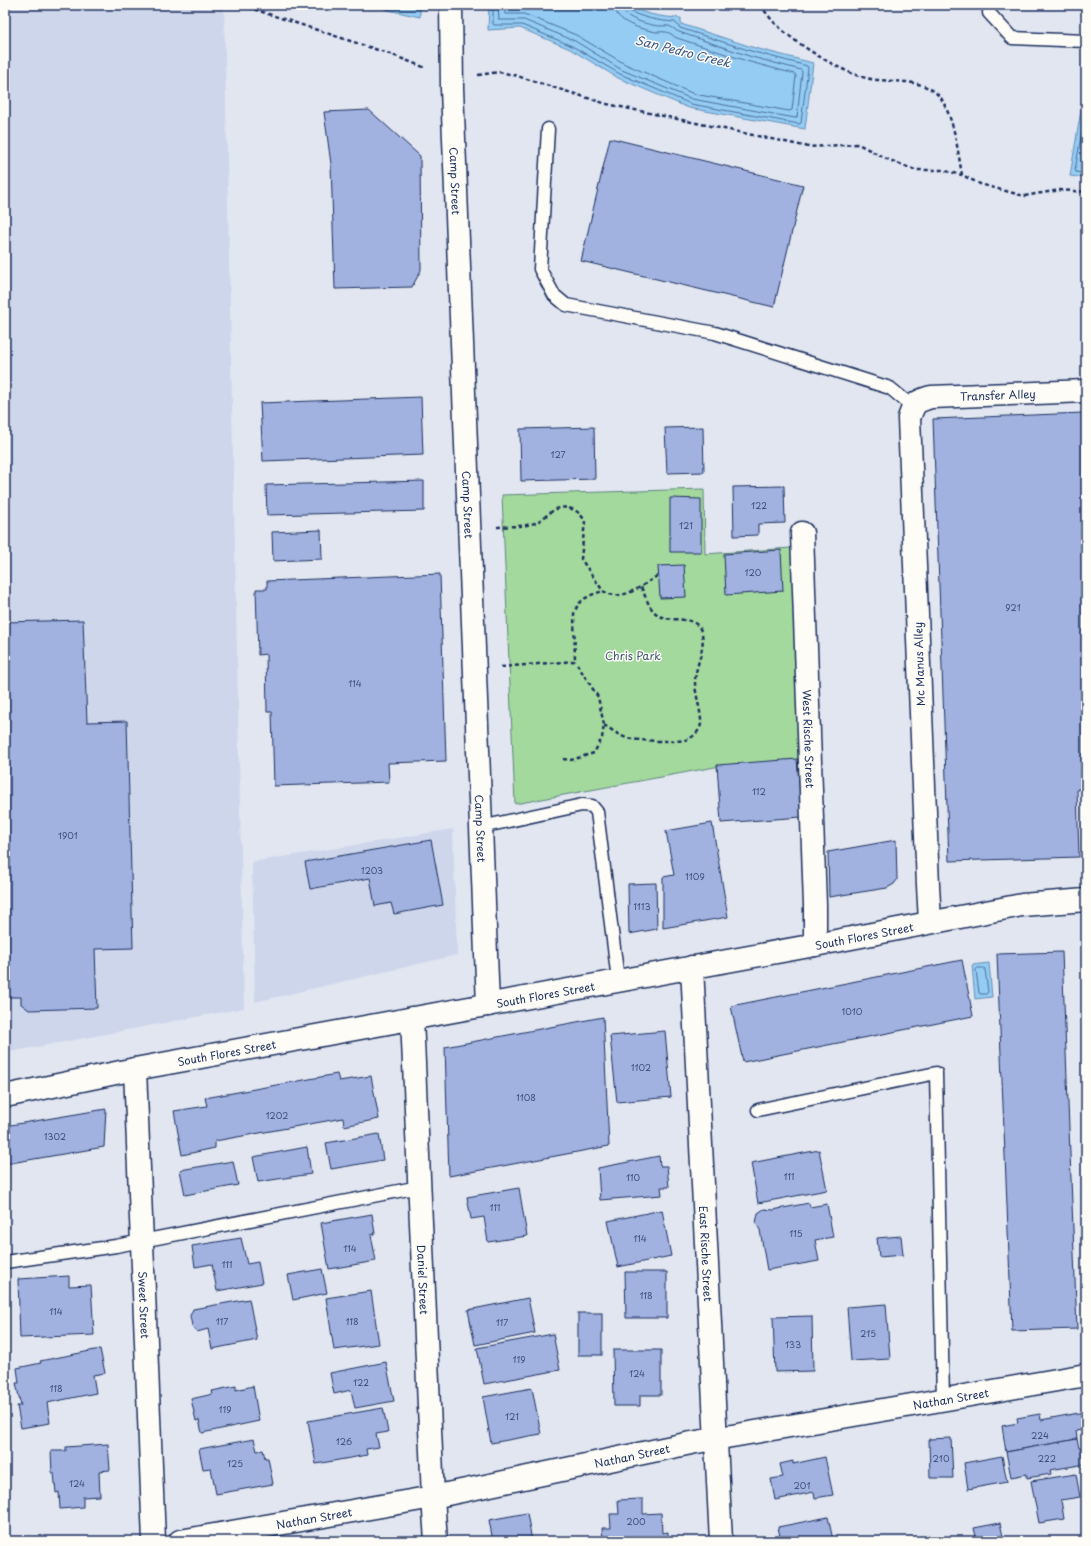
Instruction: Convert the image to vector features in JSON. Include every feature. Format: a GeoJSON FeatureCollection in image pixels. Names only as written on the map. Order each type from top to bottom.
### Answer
{"type":"FeatureCollection","features":[{"type":"Feature","properties":{"kind":"street","name":"Camp Street"},"geometry":{"type":"LineString","coordinates":[[451,5],[452,88],[488,1005]]}},
{"type":"Feature","properties":{"kind":"street","name":"Transfer Alley"},"geometry":{"type":"LineString","coordinates":[[913,407],[918,401],[931,397],[1086,391]]}},
{"type":"Feature","properties":{"kind":"street","name":"Mc Manus Alley"},"geometry":{"type":"LineString","coordinates":[[913,407],[909,418],[930,922]]}},
{"type":"Feature","properties":{"kind":"street","name":"West Rische Street"},"geometry":{"type":"LineString","coordinates":[[802,533],[815,897],[815,945]]}},
{"type":"Feature","properties":{"kind":"street","name":"South Flores Street"},"geometry":{"type":"LineString","coordinates":[[5,1096],[135,1069],[815,945],[1022,905],[1086,900]]}},
{"type":"Feature","properties":{"kind":"street","name":"East Rische Street"},"geometry":{"type":"LineString","coordinates":[[692,967],[721,1541]]}},
{"type":"Feature","properties":{"kind":"street","name":"Daniel Street"},"geometry":{"type":"LineString","coordinates":[[412,1018],[436,1541]]}},
{"type":"Feature","properties":{"kind":"street","name":"Sweet Street"},"geometry":{"type":"LineString","coordinates":[[135,1069],[154,1541]]}},
{"type":"Feature","properties":{"kind":"street","name":"Nathan Street"},"geometry":{"type":"LineString","coordinates":[[180,1541],[433,1497],[715,1439],[1086,1375]]}},
{"type":"Feature","properties":{"kind":"lane"},"geometry":{"type":"LineString","coordinates":[[990,5],[989,13],[1012,38],[1086,41]]}},
{"type":"Feature","properties":{"kind":"lane"},"geometry":{"type":"LineString","coordinates":[[548,129],[540,269],[554,295],[566,305],[715,333],[890,388],[913,407]]}},
{"type":"Feature","properties":{"kind":"lane"},"geometry":{"type":"LineString","coordinates":[[481,827],[582,805],[592,806],[597,812],[618,980]]}},
{"type":"Feature","properties":{"kind":"lane"},"geometry":{"type":"LineString","coordinates":[[758,1110],[936,1073],[943,1399]]}},
{"type":"Feature","properties":{"kind":"lane"},"geometry":{"type":"LineString","coordinates":[[5,1262],[116,1246],[419,1187]]}},
{"type":"Feature","properties":{"kind":"path"},"geometry":{"type":"LineString","coordinates":[[241,5],[390,54],[429,70]]}},
{"type":"Feature","properties":{"kind":"path"},"geometry":{"type":"LineString","coordinates":[[760,5],[777,25],[795,40],[848,71],[865,78],[888,82],[916,82],[932,90],[941,98],[954,128],[962,175]]}},
{"type":"Feature","properties":{"kind":"path"},"geometry":{"type":"LineString","coordinates":[[482,76],[499,72],[514,75],[607,104],[809,147],[858,144],[886,159],[915,170],[942,170],[962,175],[980,184],[1024,196],[1060,190],[1086,192]]}},
{"type":"Feature","properties":{"kind":"path"},"geometry":{"type":"LineString","coordinates":[[497,527],[532,524],[554,509],[559,507],[567,507],[575,510],[583,517],[585,521],[581,559],[603,591],[608,594],[631,593],[657,576]]}},
{"type":"Feature","properties":{"kind":"path"},"geometry":{"type":"LineString","coordinates":[[604,725],[625,738],[636,740],[686,740],[698,732],[701,723],[695,693],[695,680],[703,639],[701,630],[695,623],[688,620],[670,620],[658,616],[651,609],[641,587]]}},
{"type":"Feature","properties":{"kind":"path"},"geometry":{"type":"LineString","coordinates":[[563,759],[571,760],[594,753],[602,738],[604,725],[598,697],[575,661],[574,614],[575,608],[588,596],[603,591]]}},
{"type":"Feature","properties":{"kind":"path"},"geometry":{"type":"LineString","coordinates":[[501,667],[575,661]]}},
{"type":"Feature","properties":{"kind":"shaded area"},"geometry":{"type":"Polygon","coordinates":[[[5,5],[224,5],[244,1008],[5,1053],[5,5]]]}},
{"type":"Feature","properties":{"kind":"shaded area"},"geometry":{"type":"Polygon","coordinates":[[[453,829],[457,955],[255,1002],[252,862],[453,829]]]}},
{"type":"Feature","properties":{"kind":"green space","name":"Chris Park"},"geometry":{"type":"Polygon","coordinates":[[[704,489],[705,554],[791,548],[800,759],[715,767],[515,804],[502,495],[704,489]]]}},
{"type":"Feature","properties":{"kind":"water"},"geometry":{"type":"Polygon","coordinates":[[[375,5],[420,5],[420,17],[388,10],[375,5]]]}},
{"type":"Feature","properties":{"kind":"water","name":"San Pedro Creek"},"geometry":{"type":"Polygon","coordinates":[[[489,5],[625,5],[639,11],[666,17],[681,18],[681,24],[755,48],[813,63],[805,129],[689,108],[618,78],[570,49],[520,28],[488,30],[489,5]]]}},
{"type":"Feature","properties":{"kind":"water"},"geometry":{"type":"Polygon","coordinates":[[[1082,104],[1086,106],[1086,178],[1070,176],[1082,104]]]}},
{"type":"Feature","properties":{"kind":"water"},"geometry":{"type":"Polygon","coordinates":[[[989,963],[992,997],[975,999],[972,965],[989,963]]]}},
{"type":"Feature","properties":{"kind":"building"},"geometry":{"type":"Polygon","coordinates":[[[369,110],[420,156],[421,270],[412,287],[335,289],[331,164],[324,112],[369,110]]]}},
{"type":"Feature","properties":{"kind":"building"},"geometry":{"type":"Polygon","coordinates":[[[610,138],[803,185],[774,307],[581,261],[610,138]]]}},
{"type":"Feature","properties":{"kind":"building"},"geometry":{"type":"Polygon","coordinates":[[[421,397],[423,455],[263,461],[260,403],[421,397]]]}},
{"type":"Feature","properties":{"kind":"building"},"geometry":{"type":"Polygon","coordinates":[[[1083,413],[1086,425],[1086,789],[1077,789],[1079,857],[949,861],[933,419],[1083,413]]]}},
{"type":"Feature","properties":{"kind":"building"},"geometry":{"type":"Polygon","coordinates":[[[594,427],[595,479],[521,481],[520,429],[594,427]]]}},
{"type":"Feature","properties":{"kind":"building"},"geometry":{"type":"Polygon","coordinates":[[[703,427],[704,472],[667,473],[665,428],[703,427]]]}},
{"type":"Feature","properties":{"kind":"building"},"geometry":{"type":"Polygon","coordinates":[[[424,481],[424,511],[267,515],[266,485],[424,481]]]}},
{"type":"Feature","properties":{"kind":"building"},"geometry":{"type":"Polygon","coordinates":[[[784,486],[785,523],[758,524],[758,535],[734,536],[733,487],[784,486]]]}},
{"type":"Feature","properties":{"kind":"building"},"geometry":{"type":"Polygon","coordinates":[[[670,498],[701,499],[701,552],[670,552],[670,498]]]}},
{"type":"Feature","properties":{"kind":"building"},"geometry":{"type":"Polygon","coordinates":[[[321,530],[322,559],[273,561],[272,532],[321,530]]]}},
{"type":"Feature","properties":{"kind":"building"},"geometry":{"type":"Polygon","coordinates":[[[781,550],[783,591],[726,595],[724,554],[781,550]]]}},
{"type":"Feature","properties":{"kind":"building"},"geometry":{"type":"Polygon","coordinates":[[[684,565],[686,597],[660,598],[658,566],[684,565]]]}},
{"type":"Feature","properties":{"kind":"building"},"geometry":{"type":"Polygon","coordinates":[[[440,574],[446,761],[388,763],[389,782],[274,786],[272,712],[267,712],[266,654],[258,655],[256,589],[267,589],[267,581],[440,574]]]}},
{"type":"Feature","properties":{"kind":"building"},"geometry":{"type":"Polygon","coordinates":[[[83,620],[87,722],[127,721],[133,948],[95,949],[97,1008],[29,1010],[21,1004],[21,997],[5,997],[5,622],[83,620]]]}},
{"type":"Feature","properties":{"kind":"building"},"geometry":{"type":"Polygon","coordinates":[[[797,759],[802,817],[721,823],[717,765],[797,759]]]}},
{"type":"Feature","properties":{"kind":"building"},"geometry":{"type":"Polygon","coordinates":[[[712,823],[728,917],[663,928],[663,877],[674,875],[666,831],[712,823]]]}},
{"type":"Feature","properties":{"kind":"building"},"geometry":{"type":"Polygon","coordinates":[[[431,840],[443,905],[394,914],[391,903],[375,906],[370,878],[310,889],[305,862],[431,840]]]}},
{"type":"Feature","properties":{"kind":"building"},"geometry":{"type":"Polygon","coordinates":[[[896,840],[897,880],[894,884],[887,888],[829,897],[828,852],[896,840]]]}},
{"type":"Feature","properties":{"kind":"building"},"geometry":{"type":"Polygon","coordinates":[[[656,883],[657,929],[629,934],[628,884],[656,883]]]}},
{"type":"Feature","properties":{"kind":"building"},"geometry":{"type":"Polygon","coordinates":[[[1062,952],[1077,1329],[1012,1331],[997,954],[1062,952]]]}},
{"type":"Feature","properties":{"kind":"building"},"geometry":{"type":"Polygon","coordinates":[[[962,960],[973,1016],[743,1062],[731,1006],[962,960]]]}},
{"type":"Feature","properties":{"kind":"building"},"geometry":{"type":"Polygon","coordinates":[[[603,1017],[609,1146],[449,1176],[445,1047],[603,1017]]]}},
{"type":"Feature","properties":{"kind":"building"},"geometry":{"type":"Polygon","coordinates":[[[665,1031],[671,1097],[617,1102],[610,1036],[665,1031]]]}},
{"type":"Feature","properties":{"kind":"building"},"geometry":{"type":"Polygon","coordinates":[[[337,1074],[339,1081],[371,1076],[379,1119],[344,1126],[343,1118],[215,1141],[215,1148],[182,1155],[174,1111],[207,1106],[205,1098],[337,1074]]]}},
{"type":"Feature","properties":{"kind":"building"},"geometry":{"type":"Polygon","coordinates":[[[106,1109],[104,1147],[5,1164],[5,1126],[106,1109]]]}},
{"type":"Feature","properties":{"kind":"building"},"geometry":{"type":"Polygon","coordinates":[[[379,1134],[383,1160],[331,1169],[326,1143],[379,1134]]]}},
{"type":"Feature","properties":{"kind":"building"},"geometry":{"type":"Polygon","coordinates":[[[307,1147],[311,1174],[258,1182],[253,1157],[307,1147]]]}},
{"type":"Feature","properties":{"kind":"building"},"geometry":{"type":"Polygon","coordinates":[[[819,1150],[827,1190],[758,1203],[751,1163],[819,1150]]]}},
{"type":"Feature","properties":{"kind":"building"},"geometry":{"type":"Polygon","coordinates":[[[659,1156],[660,1166],[667,1166],[669,1187],[661,1187],[662,1195],[600,1200],[598,1168],[659,1156]]]}},
{"type":"Feature","properties":{"kind":"building"},"geometry":{"type":"Polygon","coordinates":[[[233,1161],[238,1185],[185,1195],[180,1170],[233,1161]]]}},
{"type":"Feature","properties":{"kind":"building"},"geometry":{"type":"Polygon","coordinates":[[[519,1188],[527,1236],[488,1242],[484,1217],[471,1219],[467,1197],[519,1188]]]}},
{"type":"Feature","properties":{"kind":"building"},"geometry":{"type":"Polygon","coordinates":[[[809,1203],[810,1207],[827,1204],[833,1237],[815,1240],[819,1261],[767,1270],[760,1230],[756,1223],[758,1213],[764,1209],[773,1210],[809,1203]]]}},
{"type":"Feature","properties":{"kind":"building"},"geometry":{"type":"Polygon","coordinates":[[[662,1210],[671,1256],[618,1267],[608,1221],[662,1210]]]}},
{"type":"Feature","properties":{"kind":"building"},"geometry":{"type":"Polygon","coordinates":[[[372,1214],[375,1234],[371,1235],[376,1261],[329,1269],[321,1223],[372,1214]]]}},
{"type":"Feature","properties":{"kind":"building"},"geometry":{"type":"Polygon","coordinates":[[[901,1236],[903,1255],[879,1257],[877,1238],[901,1236]]]}},
{"type":"Feature","properties":{"kind":"building"},"geometry":{"type":"Polygon","coordinates":[[[241,1238],[247,1264],[258,1262],[262,1283],[217,1291],[212,1264],[195,1267],[192,1246],[241,1238]]]}},
{"type":"Feature","properties":{"kind":"building"},"geometry":{"type":"Polygon","coordinates":[[[322,1269],[327,1293],[293,1300],[288,1275],[322,1269]]]}},
{"type":"Feature","properties":{"kind":"building"},"geometry":{"type":"Polygon","coordinates":[[[625,1272],[667,1272],[667,1318],[626,1318],[625,1272]]]}},
{"type":"Feature","properties":{"kind":"building"},"geometry":{"type":"Polygon","coordinates":[[[69,1276],[69,1286],[91,1285],[94,1335],[20,1338],[18,1279],[69,1276]]]}},
{"type":"Feature","properties":{"kind":"building"},"geometry":{"type":"Polygon","coordinates":[[[371,1291],[379,1344],[334,1350],[326,1298],[371,1291]]]}},
{"type":"Feature","properties":{"kind":"building"},"geometry":{"type":"Polygon","coordinates":[[[528,1298],[535,1333],[475,1345],[468,1310],[528,1298]]]}},
{"type":"Feature","properties":{"kind":"building"},"geometry":{"type":"Polygon","coordinates":[[[249,1299],[257,1340],[212,1349],[208,1329],[197,1332],[192,1326],[190,1316],[193,1309],[249,1299]]]}},
{"type":"Feature","properties":{"kind":"building"},"geometry":{"type":"Polygon","coordinates":[[[886,1304],[890,1359],[851,1361],[847,1307],[886,1304]]]}},
{"type":"Feature","properties":{"kind":"building"},"geometry":{"type":"Polygon","coordinates":[[[578,1313],[602,1313],[602,1355],[578,1355],[578,1313]]]}},
{"type":"Feature","properties":{"kind":"building"},"geometry":{"type":"Polygon","coordinates":[[[812,1316],[813,1371],[775,1372],[773,1317],[812,1316]]]}},
{"type":"Feature","properties":{"kind":"building"},"geometry":{"type":"Polygon","coordinates":[[[553,1334],[560,1370],[484,1384],[477,1348],[553,1334]]]}},
{"type":"Feature","properties":{"kind":"building"},"geometry":{"type":"Polygon","coordinates":[[[100,1349],[105,1373],[93,1375],[96,1393],[47,1403],[50,1423],[21,1428],[17,1406],[21,1406],[16,1383],[19,1383],[17,1368],[41,1363],[40,1361],[100,1349]]]}},
{"type":"Feature","properties":{"kind":"building"},"geometry":{"type":"Polygon","coordinates":[[[613,1350],[661,1350],[661,1395],[640,1395],[640,1406],[614,1406],[613,1350]]]}},
{"type":"Feature","properties":{"kind":"building"},"geometry":{"type":"Polygon","coordinates":[[[386,1362],[394,1401],[355,1408],[351,1390],[334,1394],[330,1373],[386,1362]]]}},
{"type":"Feature","properties":{"kind":"building"},"geometry":{"type":"Polygon","coordinates":[[[236,1386],[236,1390],[253,1386],[259,1421],[202,1433],[199,1420],[196,1421],[191,1399],[213,1394],[212,1391],[236,1386]]]}},
{"type":"Feature","properties":{"kind":"building"},"geometry":{"type":"Polygon","coordinates":[[[532,1388],[541,1434],[491,1443],[483,1397],[532,1388]]]}},
{"type":"Feature","properties":{"kind":"building"},"geometry":{"type":"Polygon","coordinates":[[[383,1408],[388,1432],[376,1434],[379,1447],[366,1449],[367,1455],[316,1464],[308,1421],[383,1408]]]}},
{"type":"Feature","properties":{"kind":"building"},"geometry":{"type":"Polygon","coordinates":[[[1084,1412],[1086,1429],[1076,1431],[1077,1439],[1006,1452],[1002,1426],[1018,1423],[1017,1418],[1040,1414],[1041,1420],[1084,1412]]]}},
{"type":"Feature","properties":{"kind":"building"},"geometry":{"type":"Polygon","coordinates":[[[951,1438],[953,1478],[930,1478],[929,1439],[951,1438]]]}},
{"type":"Feature","properties":{"kind":"building"},"geometry":{"type":"Polygon","coordinates":[[[254,1439],[257,1451],[263,1450],[265,1458],[268,1458],[273,1484],[216,1494],[211,1468],[203,1469],[199,1449],[254,1439]]]}},
{"type":"Feature","properties":{"kind":"building"},"geometry":{"type":"Polygon","coordinates":[[[1077,1439],[1079,1448],[1086,1447],[1086,1464],[1050,1470],[1051,1474],[1027,1478],[1027,1474],[1011,1477],[1006,1452],[1077,1439]]]}},
{"type":"Feature","properties":{"kind":"building"},"geometry":{"type":"Polygon","coordinates":[[[108,1444],[110,1470],[99,1471],[100,1496],[83,1497],[83,1507],[60,1509],[59,1492],[56,1493],[54,1473],[52,1473],[51,1451],[66,1451],[66,1447],[108,1444]]]}},
{"type":"Feature","properties":{"kind":"building"},"geometry":{"type":"Polygon","coordinates":[[[1002,1456],[1007,1482],[968,1489],[964,1463],[1002,1456]]]}},
{"type":"Feature","properties":{"kind":"building"},"geometry":{"type":"Polygon","coordinates":[[[825,1457],[833,1495],[815,1498],[814,1492],[775,1500],[771,1479],[783,1477],[780,1464],[793,1461],[793,1464],[825,1457]]]}},
{"type":"Feature","properties":{"kind":"building"},"geometry":{"type":"Polygon","coordinates":[[[1076,1474],[1080,1497],[1061,1500],[1064,1519],[1039,1523],[1031,1481],[1076,1474]]]}},
{"type":"Feature","properties":{"kind":"building"},"geometry":{"type":"Polygon","coordinates":[[[643,1499],[643,1514],[661,1513],[662,1533],[668,1532],[668,1541],[603,1541],[602,1528],[611,1528],[610,1514],[619,1514],[618,1500],[643,1499]]]}},
{"type":"Feature","properties":{"kind":"building"},"geometry":{"type":"Polygon","coordinates":[[[527,1513],[532,1541],[493,1541],[489,1520],[527,1513]]]}},
{"type":"Feature","properties":{"kind":"building"},"geometry":{"type":"Polygon","coordinates":[[[828,1517],[833,1540],[781,1541],[778,1527],[828,1517]]]}},
{"type":"Feature","properties":{"kind":"building"},"geometry":{"type":"Polygon","coordinates":[[[1000,1523],[1004,1541],[977,1541],[974,1528],[1000,1523]]]}},
{"type":"Feature","properties":{"kind":"building"},"geometry":{"type":"Polygon","coordinates":[[[542,1539],[543,1541],[532,1541],[542,1539]]]}}]}
